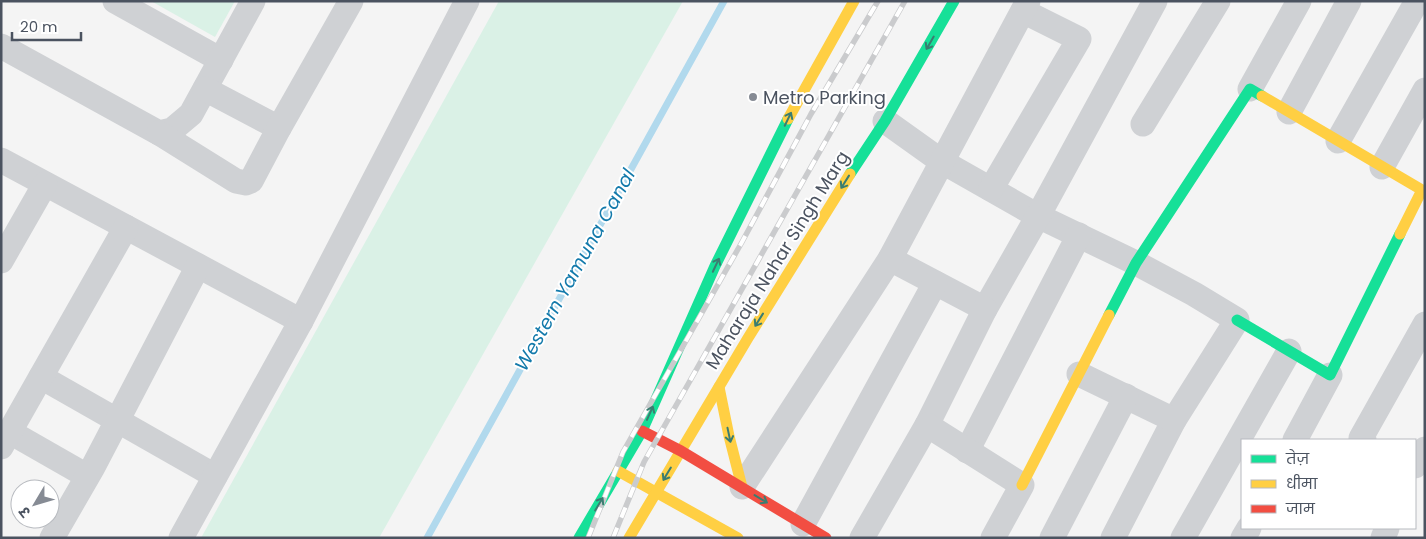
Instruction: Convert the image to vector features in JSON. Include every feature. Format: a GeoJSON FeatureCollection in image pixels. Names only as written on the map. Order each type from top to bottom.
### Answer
{"type":"FeatureCollection","features":[{"type":"Feature","properties":{"kind":"main road","name":"Maharaja Nahar Singh Marg"},"geometry":{"type":"LineString","coordinates":[[579,538],[642,431],[715,266],[793,109],[854,1]]}},
{"type":"Feature","properties":{"kind":"main road","name":"Maharaja Nahar Singh Marg"},"geometry":{"type":"LineString","coordinates":[[629,538],[748,338],[885,121],[954,1]]}},
{"type":"Feature","properties":{"kind":"main road"},"geometry":{"type":"LineString","coordinates":[[1022,485],[1136,263],[1250,88],[1423,191],[1330,375],[1237,320]]}},
{"type":"Feature","properties":{"kind":"main road"},"geometry":{"type":"LineString","coordinates":[[719,387],[742,488]]}},
{"type":"Feature","properties":{"kind":"main road"},"geometry":{"type":"LineString","coordinates":[[642,431],[681,451],[826,538]]}},
{"type":"Feature","properties":{"kind":"main road"},"geometry":{"type":"LineString","coordinates":[[618,471],[735,537]]}},
{"type":"Feature","properties":{"kind":"street"},"geometry":{"type":"LineString","coordinates":[[115,1],[221,60]]}},
{"type":"Feature","properties":{"kind":"street"},"geometry":{"type":"LineString","coordinates":[[159,133],[172,130],[191,114],[254,1]]}},
{"type":"Feature","properties":{"kind":"street"},"geometry":{"type":"LineString","coordinates":[[1,46],[159,133],[236,181],[246,183],[250,181],[351,1]]}},
{"type":"Feature","properties":{"kind":"street"},"geometry":{"type":"LineString","coordinates":[[181,538],[302,321],[467,1]]}},
{"type":"Feature","properties":{"kind":"street"},"geometry":{"type":"LineString","coordinates":[[862,538],[927,426],[985,309],[1038,216],[1154,1]]}},
{"type":"Feature","properties":{"kind":"street"},"geometry":{"type":"LineString","coordinates":[[1143,124],[1218,1]]}},
{"type":"Feature","properties":{"kind":"street"},"geometry":{"type":"LineString","coordinates":[[1250,88],[1299,1]]}},
{"type":"Feature","properties":{"kind":"street"},"geometry":{"type":"LineString","coordinates":[[1289,112],[1349,1]]}},
{"type":"Feature","properties":{"kind":"street"},"geometry":{"type":"LineString","coordinates":[[1338,141],[1417,1]]}},
{"type":"Feature","properties":{"kind":"street"},"geometry":{"type":"LineString","coordinates":[[742,488],[890,259],[1026,6],[1079,39],[991,189]]}},
{"type":"Feature","properties":{"kind":"street"},"geometry":{"type":"LineString","coordinates":[[205,89],[279,128]]}},
{"type":"Feature","properties":{"kind":"street"},"geometry":{"type":"LineString","coordinates":[[1382,167],[1425,90]]}},
{"type":"Feature","properties":{"kind":"street"},"geometry":{"type":"LineString","coordinates":[[885,121],[942,161],[1038,216],[1136,263],[1194,294],[1237,320],[1174,420],[1113,538]]}},
{"type":"Feature","properties":{"kind":"street"},"geometry":{"type":"LineString","coordinates":[[1,160],[302,321]]}},
{"type":"Feature","properties":{"kind":"street"},"geometry":{"type":"LineString","coordinates":[[1,261],[45,184]]}},
{"type":"Feature","properties":{"kind":"street"},"geometry":{"type":"LineString","coordinates":[[88,476],[5,440],[126,227]]}},
{"type":"Feature","properties":{"kind":"street"},"geometry":{"type":"LineString","coordinates":[[967,451],[1079,236]]}},
{"type":"Feature","properties":{"kind":"street"},"geometry":{"type":"LineString","coordinates":[[890,259],[985,309]]}},
{"type":"Feature","properties":{"kind":"street"},"geometry":{"type":"LineString","coordinates":[[52,538],[88,476],[198,266]]}},
{"type":"Feature","properties":{"kind":"street"},"geometry":{"type":"LineString","coordinates":[[803,524],[935,283]]}},
{"type":"Feature","properties":{"kind":"street"},"geometry":{"type":"LineString","coordinates":[[1362,439],[1361,438],[1425,324]]}},
{"type":"Feature","properties":{"kind":"street"},"geometry":{"type":"LineString","coordinates":[[1183,538],[1289,350]]}},
{"type":"Feature","properties":{"kind":"street"},"geometry":{"type":"LineString","coordinates":[[1079,374],[1174,420]]}},
{"type":"Feature","properties":{"kind":"street"},"geometry":{"type":"LineString","coordinates":[[1296,439],[1330,375]]}},
{"type":"Feature","properties":{"kind":"street"},"geometry":{"type":"LineString","coordinates":[[41,376],[215,476]]}},
{"type":"Feature","properties":{"kind":"street"},"geometry":{"type":"LineString","coordinates":[[1052,538],[1126,396]]}},
{"type":"Feature","properties":{"kind":"street"},"geometry":{"type":"LineString","coordinates":[[927,426],[1022,485],[993,538]]}},
{"type":"Feature","properties":{"kind":"street"},"geometry":{"type":"LineString","coordinates":[[1416,464],[1425,449]]}},
{"type":"Feature","properties":{"kind":"green space"},"geometry":{"type":"Polygon","coordinates":[[[151,1],[235,1],[215,37],[151,1]]]}},
{"type":"Feature","properties":{"kind":"green space"},"geometry":{"type":"Polygon","coordinates":[[[499,1],[683,1],[379,538],[201,538],[499,1]]]}},
{"type":"Feature","properties":{"kind":"waterway","name":"Western Yamuna Canal"},"geometry":{"type":"LineString","coordinates":[[427,538],[724,1]]}},
{"type":"Feature","properties":{"kind":"railway"},"geometry":{"type":"LineString","coordinates":[[588,538],[623,452],[742,242],[811,114],[878,1]]}},
{"type":"Feature","properties":{"kind":"railway"},"geometry":{"type":"LineString","coordinates":[[613,538],[644,462],[905,1]]}},
{"type":"Feature","properties":{"kind":"traffic: fast"},"geometry":{"type":"LineString","coordinates":[[850,174],[885,121],[954,1]]}},
{"type":"Feature","properties":{"kind":"traffic: fast"},"geometry":{"type":"LineString","coordinates":[[1109,315],[1136,263],[1250,89],[1262,96]]}},
{"type":"Feature","properties":{"kind":"traffic: fast"},"geometry":{"type":"LineString","coordinates":[[579,538],[642,431],[715,266],[788,119]]}},
{"type":"Feature","properties":{"kind":"traffic: fast"},"geometry":{"type":"LineString","coordinates":[[1237,320],[1330,375],[1400,234]]}},
{"type":"Feature","properties":{"kind":"traffic: slow"},"geometry":{"type":"LineString","coordinates":[[788,119],[854,1]]}},
{"type":"Feature","properties":{"kind":"traffic: slow"},"geometry":{"type":"LineString","coordinates":[[1262,96],[1422,190],[1400,234]]}},
{"type":"Feature","properties":{"kind":"traffic: slow"},"geometry":{"type":"LineString","coordinates":[[629,538],[748,338],[850,174]]}},
{"type":"Feature","properties":{"kind":"traffic: slow"},"geometry":{"type":"LineString","coordinates":[[1022,485],[1109,315]]}},
{"type":"Feature","properties":{"kind":"traffic: slow"},"geometry":{"type":"LineString","coordinates":[[719,387],[742,487]]}},
{"type":"Feature","properties":{"kind":"traffic: slow"},"geometry":{"type":"LineString","coordinates":[[618,471],[738,538]]}},
{"type":"Feature","properties":{"kind":"traffic: jam"},"geometry":{"type":"LineString","coordinates":[[642,431],[681,451],[826,538]]}},
{"type":"Feature","properties":{"kind":"place","name":"Metro Parking"},"geometry":{"type":"Point","coordinates":[753,97]}}]}
